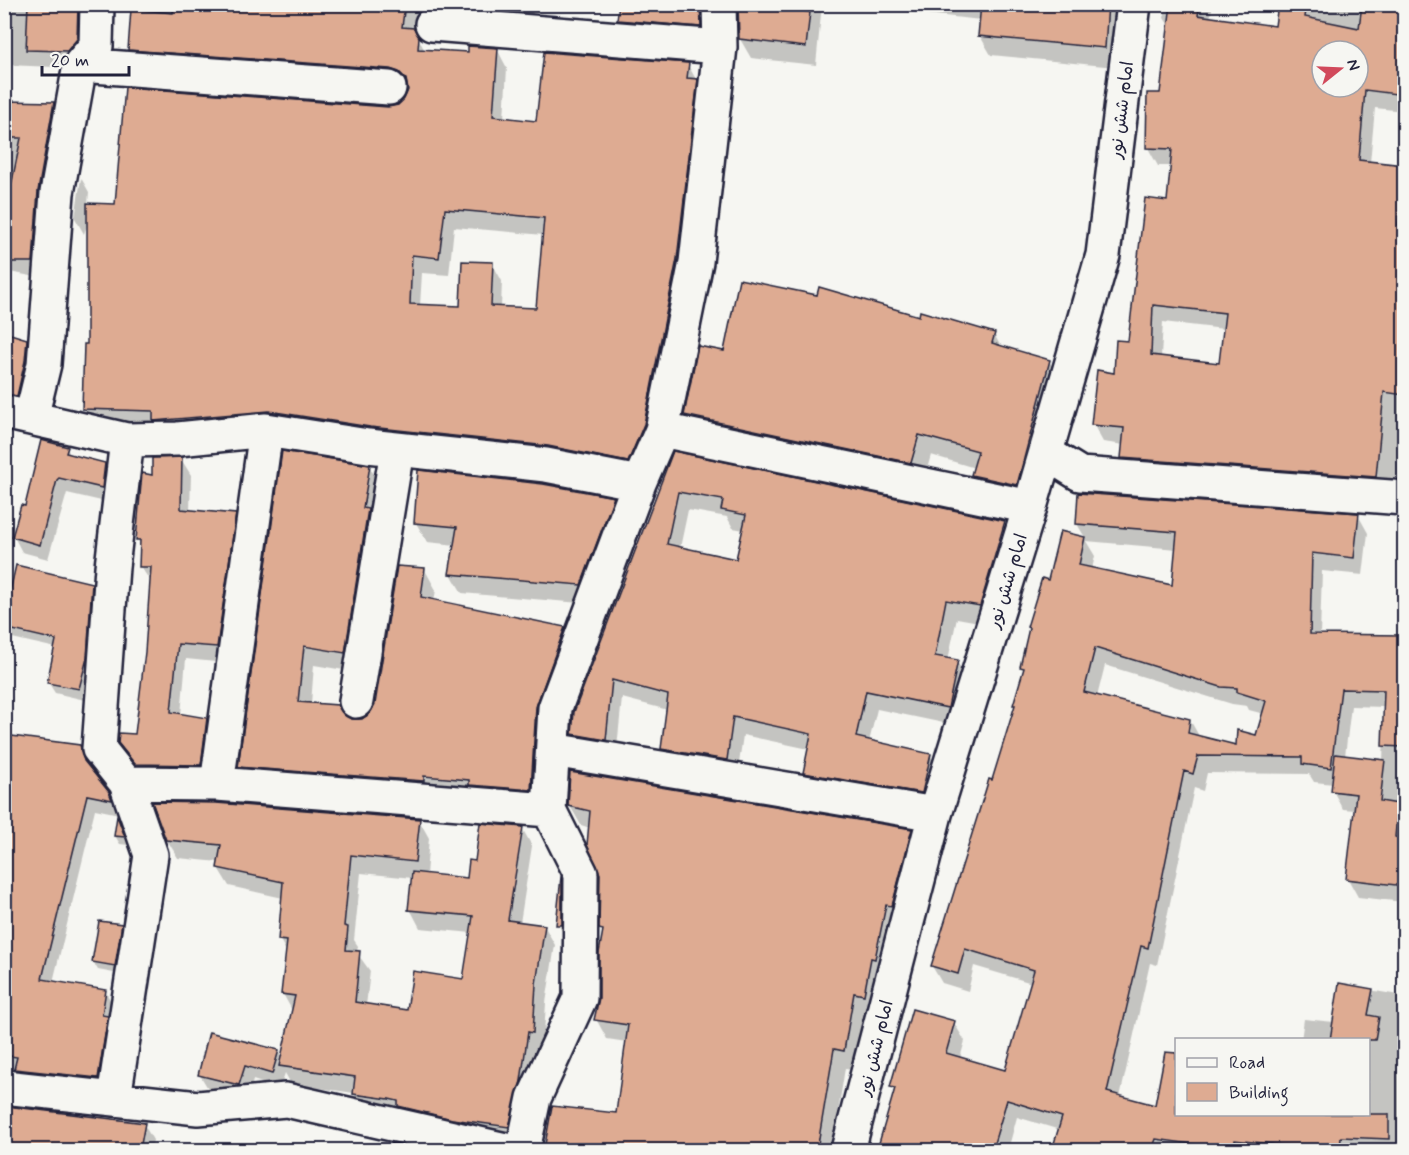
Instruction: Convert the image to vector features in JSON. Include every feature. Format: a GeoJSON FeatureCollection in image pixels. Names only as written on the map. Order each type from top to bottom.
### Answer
{"type":"FeatureCollection","features":[{"type":"Feature","properties":{"kind":"street"},"geometry":{"type":"LineString","coordinates":[[97,4],[96,46],[80,65],[57,194],[44,364],[12,417],[127,440],[178,439],[266,430],[397,450],[546,465],[639,483]]}},
{"type":"Feature","properties":{"kind":"street"},"geometry":{"type":"LineString","coordinates":[[523,1150],[534,1098],[580,998],[581,874],[549,810],[555,708],[639,483],[662,430],[696,262],[720,47],[719,4]]}},
{"type":"Feature","properties":{"kind":"street","name":"امام شش نور"},"geometry":{"type":"LineString","coordinates":[[848,1150],[935,814],[1030,507],[1103,255],[1134,4]]}},
{"type":"Feature","properties":{"kind":"street"},"geometry":{"type":"LineString","coordinates":[[432,24],[720,47]]}},
{"type":"Feature","properties":{"kind":"street"},"geometry":{"type":"LineString","coordinates":[[80,65],[389,88]]}},
{"type":"Feature","properties":{"kind":"street"},"geometry":{"type":"LineString","coordinates":[[217,784],[266,430]]}},
{"type":"Feature","properties":{"kind":"street"},"geometry":{"type":"LineString","coordinates":[[662,430],[1030,507]]}},
{"type":"Feature","properties":{"kind":"street"},"geometry":{"type":"LineString","coordinates":[[114,1098],[151,855],[126,783],[99,749],[112,567],[127,440]]}},
{"type":"Feature","properties":{"kind":"street"},"geometry":{"type":"LineString","coordinates":[[356,701],[397,450]]}},
{"type":"Feature","properties":{"kind":"street"},"geometry":{"type":"LineString","coordinates":[[1046,453],[1080,474],[1404,498]]}},
{"type":"Feature","properties":{"kind":"street"},"geometry":{"type":"LineString","coordinates":[[554,750],[935,814]]}},
{"type":"Feature","properties":{"kind":"street"},"geometry":{"type":"LineString","coordinates":[[126,783],[217,784],[549,810]]}},
{"type":"Feature","properties":{"kind":"street"},"geometry":{"type":"LineString","coordinates":[[4,1087],[198,1108],[286,1100],[506,1150]]}},
{"type":"Feature","properties":{"kind":"building"},"geometry":{"type":"Polygon","coordinates":[[[28,4],[78,4],[77,39],[67,51],[26,50],[28,4]]]}},
{"type":"Feature","properties":{"kind":"building"},"geometry":{"type":"Polygon","coordinates":[[[174,4],[405,4],[402,27],[414,28],[419,37],[418,49],[468,52],[468,46],[498,48],[493,116],[536,121],[544,52],[689,63],[687,78],[698,79],[677,259],[644,424],[628,462],[548,446],[370,427],[269,411],[153,421],[153,411],[82,409],[84,344],[87,344],[87,203],[115,204],[125,87],[388,107],[398,105],[408,90],[406,79],[399,72],[390,69],[128,50],[131,9],[173,13],[174,4]],[[445,209],[439,258],[412,255],[410,304],[460,306],[462,261],[493,262],[491,306],[536,308],[544,218],[445,209]]]}},
{"type":"Feature","properties":{"kind":"building"},"geometry":{"type":"Polygon","coordinates":[[[619,4],[700,4],[701,27],[617,20],[619,4]]]}},
{"type":"Feature","properties":{"kind":"building"},"geometry":{"type":"Polygon","coordinates":[[[738,4],[810,12],[806,47],[739,39],[738,4]]]}},
{"type":"Feature","properties":{"kind":"building"},"geometry":{"type":"Polygon","coordinates":[[[981,4],[1108,4],[1105,48],[978,36],[981,4]]]}},
{"type":"Feature","properties":{"kind":"building"},"geometry":{"type":"Polygon","coordinates":[[[1171,4],[1200,4],[1198,15],[1275,26],[1278,4],[1307,4],[1305,17],[1359,28],[1362,4],[1404,4],[1404,95],[1370,91],[1370,39],[1310,39],[1310,99],[1364,99],[1359,160],[1404,165],[1398,225],[1404,227],[1404,395],[1384,392],[1376,477],[1121,458],[1124,428],[1091,425],[1097,370],[1114,373],[1116,340],[1128,341],[1145,198],[1167,201],[1172,149],[1146,148],[1147,93],[1160,93],[1171,4]],[[1153,305],[1151,355],[1219,363],[1225,313],[1153,305]]]}},
{"type":"Feature","properties":{"kind":"building"},"geometry":{"type":"Polygon","coordinates":[[[4,101],[54,102],[38,191],[33,262],[4,262],[4,220],[21,138],[4,138],[4,101]]]}},
{"type":"Feature","properties":{"kind":"building"},"geometry":{"type":"Polygon","coordinates":[[[739,279],[817,295],[819,287],[919,316],[920,311],[995,333],[992,343],[1050,360],[1017,485],[971,475],[978,451],[919,435],[911,463],[684,415],[698,346],[724,351],[739,279]]]}},
{"type":"Feature","properties":{"kind":"building"},"geometry":{"type":"Polygon","coordinates":[[[4,332],[27,339],[25,361],[17,396],[4,394],[4,332]]]}},
{"type":"Feature","properties":{"kind":"building"},"geometry":{"type":"Polygon","coordinates":[[[41,440],[68,447],[66,453],[105,463],[102,488],[59,478],[57,480],[40,545],[12,537],[21,505],[25,506],[41,440]]]}},
{"type":"Feature","properties":{"kind":"building"},"geometry":{"type":"Polygon","coordinates":[[[282,451],[370,465],[363,508],[368,509],[345,653],[304,646],[298,702],[338,705],[344,715],[352,719],[362,719],[370,713],[375,704],[397,566],[425,568],[421,597],[565,627],[536,707],[531,790],[469,785],[469,780],[424,776],[424,781],[238,767],[282,451]]]}},
{"type":"Feature","properties":{"kind":"building"},"geometry":{"type":"Polygon","coordinates":[[[673,451],[1005,521],[980,606],[946,600],[935,656],[958,660],[948,708],[866,691],[856,737],[931,754],[922,793],[803,773],[811,734],[733,717],[727,760],[661,749],[668,695],[612,680],[606,740],[572,734],[574,712],[673,451]],[[678,492],[667,544],[736,559],[746,515],[721,510],[723,500],[678,492]]]}},
{"type":"Feature","properties":{"kind":"building"},"geometry":{"type":"Polygon","coordinates":[[[182,457],[181,509],[236,514],[217,647],[178,644],[171,712],[207,718],[201,765],[135,764],[118,743],[119,733],[135,734],[145,652],[151,567],[139,567],[140,540],[136,540],[142,473],[152,475],[152,458],[182,457]]]}},
{"type":"Feature","properties":{"kind":"building"},"geometry":{"type":"Polygon","coordinates":[[[418,470],[543,484],[614,497],[581,585],[449,574],[457,527],[414,523],[418,470]]]}},
{"type":"Feature","properties":{"kind":"building"},"geometry":{"type":"Polygon","coordinates":[[[1078,493],[1359,513],[1354,558],[1312,553],[1310,634],[1404,635],[1404,747],[1382,746],[1384,690],[1341,689],[1331,768],[1302,764],[1302,757],[1198,756],[1193,774],[1184,771],[1148,948],[1141,946],[1107,1092],[1155,1105],[1165,1052],[1175,1053],[1175,1116],[1370,1116],[1370,1114],[1389,1114],[1389,1139],[1341,1137],[1340,1150],[1290,1150],[1291,1146],[1235,1140],[1234,1150],[1156,1139],[1152,1150],[1052,1150],[1062,1117],[1007,1100],[992,1150],[877,1150],[895,1088],[890,1087],[912,1009],[955,1021],[946,1053],[1005,1070],[1034,970],[965,949],[958,974],[931,966],[989,779],[992,780],[1015,705],[1013,705],[1024,668],[1020,667],[1029,628],[1027,627],[1042,578],[1048,580],[1060,531],[1085,537],[1079,565],[1172,585],[1177,532],[1076,524],[1078,493]],[[1095,648],[1084,692],[1190,719],[1188,733],[1236,745],[1237,730],[1256,735],[1266,701],[1237,692],[1237,688],[1221,687],[1095,648]]]}},
{"type":"Feature","properties":{"kind":"building"},"geometry":{"type":"Polygon","coordinates":[[[16,565],[92,583],[87,658],[79,689],[47,683],[56,640],[4,628],[4,600],[8,600],[16,565]]]}},
{"type":"Feature","properties":{"kind":"building"},"geometry":{"type":"Polygon","coordinates":[[[4,735],[80,745],[84,761],[109,792],[112,800],[87,795],[42,979],[106,990],[102,1015],[108,1016],[98,1078],[14,1069],[17,1057],[4,1055],[4,735]]]}},
{"type":"Feature","properties":{"kind":"building"},"geometry":{"type":"Polygon","coordinates":[[[1335,754],[1385,760],[1380,801],[1398,804],[1395,837],[1404,839],[1404,886],[1346,879],[1356,794],[1331,791],[1335,754]]]}},
{"type":"Feature","properties":{"kind":"building"},"geometry":{"type":"Polygon","coordinates":[[[570,772],[912,829],[892,906],[886,905],[875,959],[871,958],[864,995],[854,993],[844,1051],[834,1049],[817,1150],[544,1150],[552,1106],[616,1113],[628,1025],[594,1020],[599,998],[599,953],[603,930],[599,929],[600,874],[587,845],[590,811],[568,806],[570,772]]]}},
{"type":"Feature","properties":{"kind":"building"},"geometry":{"type":"Polygon","coordinates":[[[152,802],[216,803],[420,819],[415,862],[351,855],[344,926],[348,927],[346,950],[360,951],[355,1002],[407,1010],[413,971],[463,979],[473,916],[408,910],[412,872],[467,878],[469,860],[475,861],[480,823],[523,827],[508,920],[545,925],[536,984],[533,1033],[528,1032],[521,1081],[509,1127],[452,1119],[398,1106],[398,1101],[353,1094],[355,1077],[279,1066],[295,996],[281,994],[287,941],[278,940],[283,882],[217,868],[221,845],[166,840],[152,802]]]}},
{"type":"Feature","properties":{"kind":"building"},"geometry":{"type":"Polygon","coordinates":[[[117,816],[125,837],[114,836],[117,816]]]}},
{"type":"Feature","properties":{"kind":"building"},"geometry":{"type":"Polygon","coordinates":[[[561,877],[562,925],[556,925],[561,877]]]}},
{"type":"Feature","properties":{"kind":"building"},"geometry":{"type":"Polygon","coordinates":[[[99,921],[122,924],[115,966],[92,962],[99,921]]]}},
{"type":"Feature","properties":{"kind":"building"},"geometry":{"type":"Polygon","coordinates":[[[1339,983],[1373,989],[1368,1015],[1379,1017],[1375,1040],[1330,1038],[1339,983]]]}},
{"type":"Feature","properties":{"kind":"building"},"geometry":{"type":"Polygon","coordinates":[[[209,1032],[279,1050],[272,1074],[245,1066],[239,1085],[198,1075],[209,1032]]]}},
{"type":"Feature","properties":{"kind":"building"},"geometry":{"type":"Polygon","coordinates":[[[6,1106],[145,1123],[140,1150],[5,1150],[11,1127],[4,1125],[6,1106]]]}},
{"type":"Feature","properties":{"kind":"building"},"geometry":{"type":"Polygon","coordinates":[[[392,1143],[424,1150],[391,1150],[392,1143]]]}}]}
